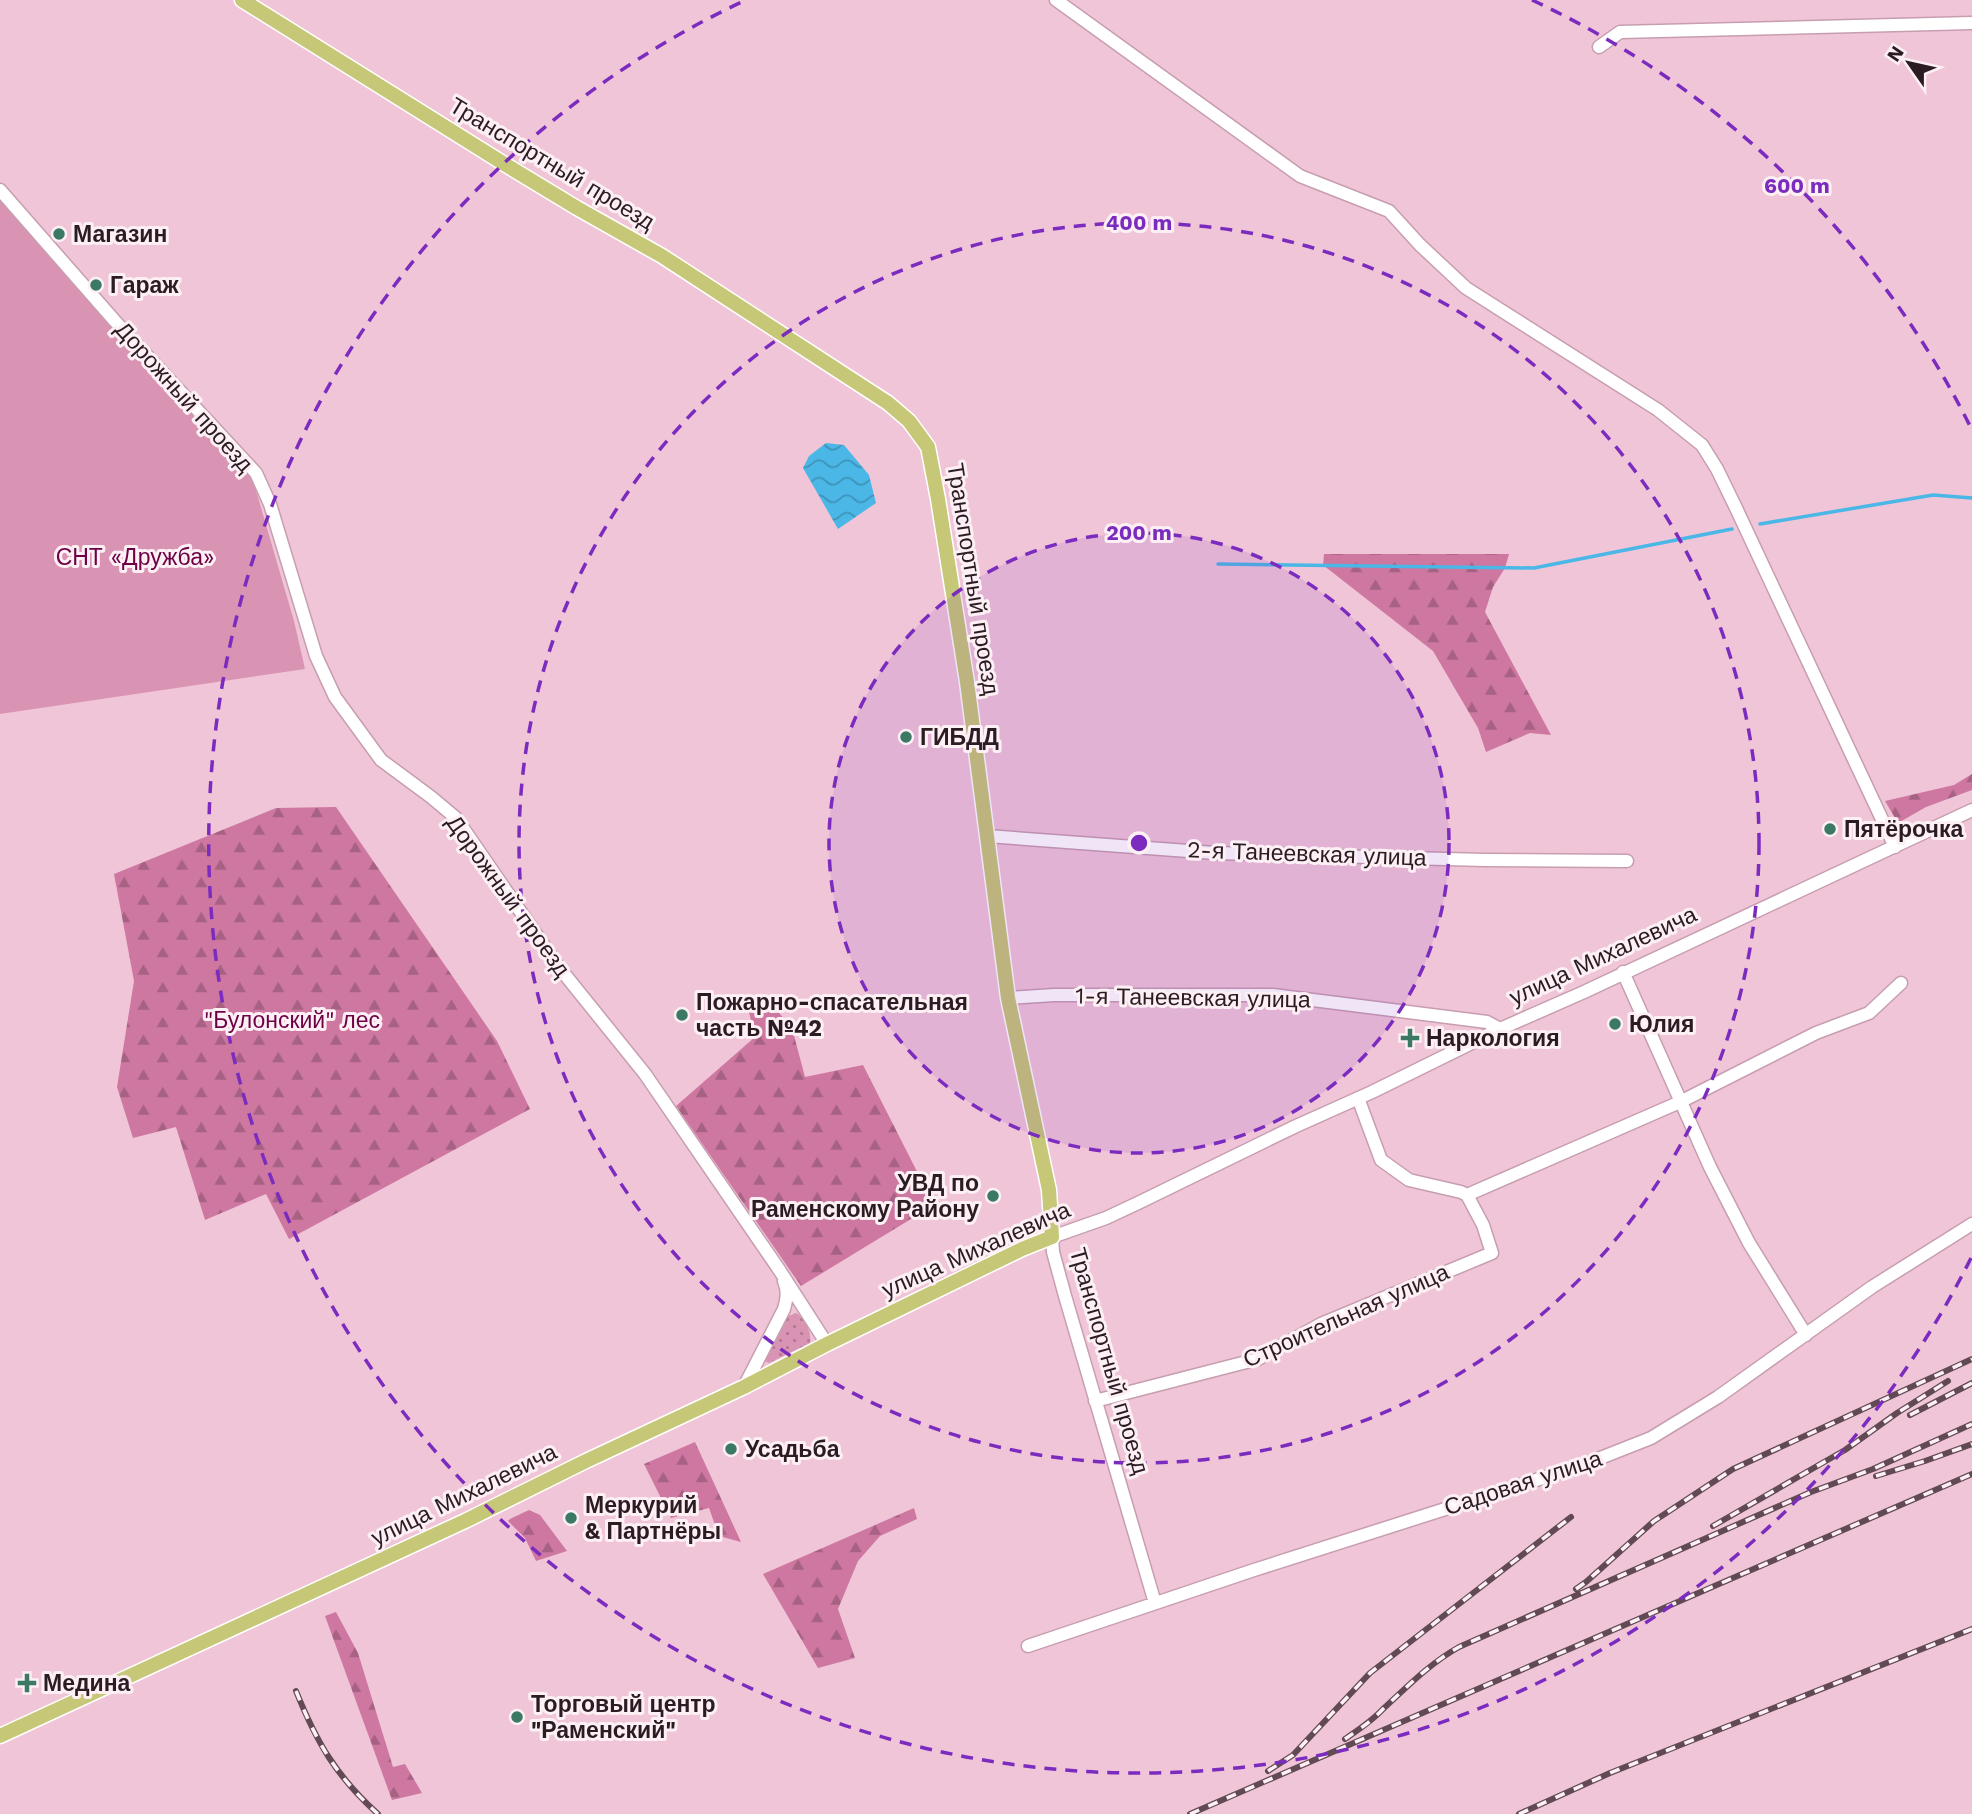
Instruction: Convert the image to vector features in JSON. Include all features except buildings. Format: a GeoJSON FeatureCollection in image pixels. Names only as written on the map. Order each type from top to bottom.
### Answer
{"type":"FeatureCollection","features":[{"type":"Feature","properties":{"kind":"main road","name":"Транспортный проезд"},"geometry":{"type":"LineString","coordinates":[[242,0],[506,165],[662,256],[888,402],[909,421],[928,447],[967,682],[1009,998],[1049,1190],[1052,1237]]}},
{"type":"Feature","properties":{"kind":"main road","name":"улица Михалевича"},"geometry":{"type":"LineString","coordinates":[[0,1736],[466,1521],[1022,1249],[1052,1237]]}},
{"type":"Feature","properties":{"kind":"street"},"geometry":{"type":"LineString","coordinates":[[1055,0],[1300,176],[1389,211],[1420,245],[1466,288],[1658,410],[1702,445],[1717,469],[1750,537],[1895,847]]}},
{"type":"Feature","properties":{"kind":"street"},"geometry":{"type":"LineString","coordinates":[[1599,47],[1620,32],[1972,23]]}},
{"type":"Feature","properties":{"kind":"street","name":"Дорожный проезд"},"geometry":{"type":"LineString","coordinates":[[0,190],[114,320],[256,473],[270,504],[316,656],[335,696],[381,760],[456,818],[558,966],[645,1074],[780,1270],[827,1344]]}},
{"type":"Feature","properties":{"kind":"street","name":"улица Михалевича"},"geometry":{"type":"LineString","coordinates":[[1052,1237],[1127,1208],[1500,1029],[1972,810]]}},
{"type":"Feature","properties":{"kind":"street","name":"2-я Танеевская улица"},"geometry":{"type":"LineString","coordinates":[[987,836],[1227,853],[1627,861]]}},
{"type":"Feature","properties":{"kind":"street"},"geometry":{"type":"LineString","coordinates":[[1623,972],[1710,1167],[1749,1243],[1806,1335]]}},
{"type":"Feature","properties":{"kind":"street"},"geometry":{"type":"LineString","coordinates":[[1358,1098],[1381,1160],[1409,1180],[1467,1195],[1680,1102],[1816,1033],[1869,1013],[1901,983]]}},
{"type":"Feature","properties":{"kind":"street","name":"1-я Танеевская улица"},"geometry":{"type":"LineString","coordinates":[[1009,998],[1054,995],[1273,995],[1486,1022],[1500,1029]]}},
{"type":"Feature","properties":{"kind":"street","name":"Строительная улица"},"geometry":{"type":"LineString","coordinates":[[1095,1401],[1258,1359],[1321,1324],[1492,1253],[1483,1226],[1467,1195]]}},
{"type":"Feature","properties":{"kind":"street","name":"Садовая улица"},"geometry":{"type":"LineString","coordinates":[[1028,1646],[1580,1466],[1651,1438],[1718,1397],[1872,1287],[1972,1224]]}},
{"type":"Feature","properties":{"kind":"street","name":"Транспортный проезд"},"geometry":{"type":"LineString","coordinates":[[1052,1237],[1053,1251],[1095,1401],[1155,1603]]}},
{"type":"Feature","properties":{"kind":"street"},"geometry":{"type":"LineString","coordinates":[[744,1387],[777,1325],[787,1298],[787,1289],[780,1270]]}},
{"type":"Feature","properties":{"kind":"green space","name":"СНТ «Дружба»"},"geometry":{"type":"Polygon","coordinates":[[[0,197],[109,325],[253,480],[294,621],[305,669],[0,714],[0,197]]]}},
{"type":"Feature","properties":{"kind":"green space"},"geometry":{"type":"Polygon","coordinates":[[[1324,554],[1509,554],[1505,568],[1493,587],[1485,612],[1551,735],[1530,733],[1486,752],[1478,728],[1433,651],[1323,565],[1324,554]]]}},
{"type":"Feature","properties":{"kind":"green space"},"geometry":{"type":"Polygon","coordinates":[[[1972,774],[1972,790],[1926,807],[1898,823],[1885,801],[1954,785],[1972,774]]]}},
{"type":"Feature","properties":{"kind":"green space","name":"\"Булонский\" лес"},"geometry":{"type":"Polygon","coordinates":[[[336,807],[497,1041],[530,1109],[289,1239],[266,1194],[205,1220],[176,1127],[133,1138],[117,1087],[134,981],[114,874],[276,808],[336,807]]]}},
{"type":"Feature","properties":{"kind":"green space"},"geometry":{"type":"Polygon","coordinates":[[[763,994],[792,1028],[805,1077],[863,1065],[934,1205],[801,1286],[676,1106],[755,1037],[748,1008],[763,994]]]}},
{"type":"Feature","properties":{"kind":"green space"},"geometry":{"type":"Polygon","coordinates":[[[796,1313],[807,1326],[810,1343],[769,1363],[764,1361],[786,1317],[796,1313]]]}},
{"type":"Feature","properties":{"kind":"green space"},"geometry":{"type":"Polygon","coordinates":[[[695,1442],[741,1542],[719,1536],[709,1508],[671,1518],[644,1464],[695,1442]]]}},
{"type":"Feature","properties":{"kind":"green space"},"geometry":{"type":"Polygon","coordinates":[[[914,1508],[917,1519],[880,1536],[858,1561],[838,1609],[855,1658],[818,1668],[763,1574],[914,1508]]]}},
{"type":"Feature","properties":{"kind":"green space"},"geometry":{"type":"Polygon","coordinates":[[[529,1510],[540,1515],[567,1551],[536,1561],[525,1538],[508,1521],[529,1510]]]}},
{"type":"Feature","properties":{"kind":"green space"},"geometry":{"type":"Polygon","coordinates":[[[336,1612],[358,1653],[393,1767],[405,1764],[422,1793],[392,1800],[325,1616],[336,1612]]]}},
{"type":"Feature","properties":{"kind":"water"},"geometry":{"type":"Polygon","coordinates":[[[826,443],[844,445],[869,475],[876,503],[838,529],[803,468],[809,456],[826,443]]]}},
{"type":"Feature","properties":{"kind":"waterway"},"geometry":{"type":"LineString","coordinates":[[1760,524],[1933,495],[1972,498]]}},
{"type":"Feature","properties":{"kind":"waterway"},"geometry":{"type":"LineString","coordinates":[[1218,564],[1534,568],[1732,529]]}},
{"type":"Feature","properties":{"kind":"railway"},"geometry":{"type":"LineString","coordinates":[[1576,1589],[1654,1521],[1733,1469],[1972,1359]]}},
{"type":"Feature","properties":{"kind":"railway"},"geometry":{"type":"LineString","coordinates":[[1713,1526],[1845,1450],[1948,1381]]}},
{"type":"Feature","properties":{"kind":"railway"},"geometry":{"type":"LineString","coordinates":[[1910,1415],[1972,1383]]}},
{"type":"Feature","properties":{"kind":"railway"},"geometry":{"type":"LineString","coordinates":[[1345,1739],[1365,1725],[1428,1668],[1459,1647],[1972,1424]]}},
{"type":"Feature","properties":{"kind":"railway"},"geometry":{"type":"LineString","coordinates":[[1876,1476],[1972,1444]]}},
{"type":"Feature","properties":{"kind":"railway"},"geometry":{"type":"LineString","coordinates":[[1190,1814],[1972,1474]]}},
{"type":"Feature","properties":{"kind":"railway"},"geometry":{"type":"LineString","coordinates":[[1268,1771],[1293,1755],[1370,1673],[1571,1517]]}},
{"type":"Feature","properties":{"kind":"railway"},"geometry":{"type":"LineString","coordinates":[[1519,1814],[1610,1773],[1972,1629]]}},
{"type":"Feature","properties":{"kind":"railway"},"geometry":{"type":"LineString","coordinates":[[296,1691],[329,1758],[350,1786],[378,1814]]}},
{"type":"Feature","properties":{"kind":"place","name":"Магазин"},"geometry":{"type":"Point","coordinates":[59,234]}},
{"type":"Feature","properties":{"kind":"place","name":"Гараж"},"geometry":{"type":"Point","coordinates":[96,285]}},
{"type":"Feature","properties":{"kind":"place","name":"ГИБДД"},"geometry":{"type":"Point","coordinates":[906,737]}},
{"type":"Feature","properties":{"kind":"place","name":"Пятёрочка"},"geometry":{"type":"Point","coordinates":[1830,829]}},
{"type":"Feature","properties":{"kind":"place","name":"Пожарно-спасательная часть №42"},"geometry":{"type":"Point","coordinates":[682,1015]}},
{"type":"Feature","properties":{"kind":"place","name":"Юлия"},"geometry":{"type":"Point","coordinates":[1615,1024]}},
{"type":"Feature","properties":{"kind":"place","name":"Наркология"},"geometry":{"type":"Point","coordinates":[1410,1038]}},
{"type":"Feature","properties":{"kind":"place","name":"УВД по Раменскому Району"},"geometry":{"type":"Point","coordinates":[993,1196]}},
{"type":"Feature","properties":{"kind":"place","name":"Усадьба"},"geometry":{"type":"Point","coordinates":[731,1449]}},
{"type":"Feature","properties":{"kind":"place","name":"Меркурий & Партнёры"},"geometry":{"type":"Point","coordinates":[571,1518]}},
{"type":"Feature","properties":{"kind":"place","name":"Медина"},"geometry":{"type":"Point","coordinates":[27,1683]}},
{"type":"Feature","properties":{"kind":"place","name":"Торговый центр \"Раменский\""},"geometry":{"type":"Point","coordinates":[517,1717]}}]}
